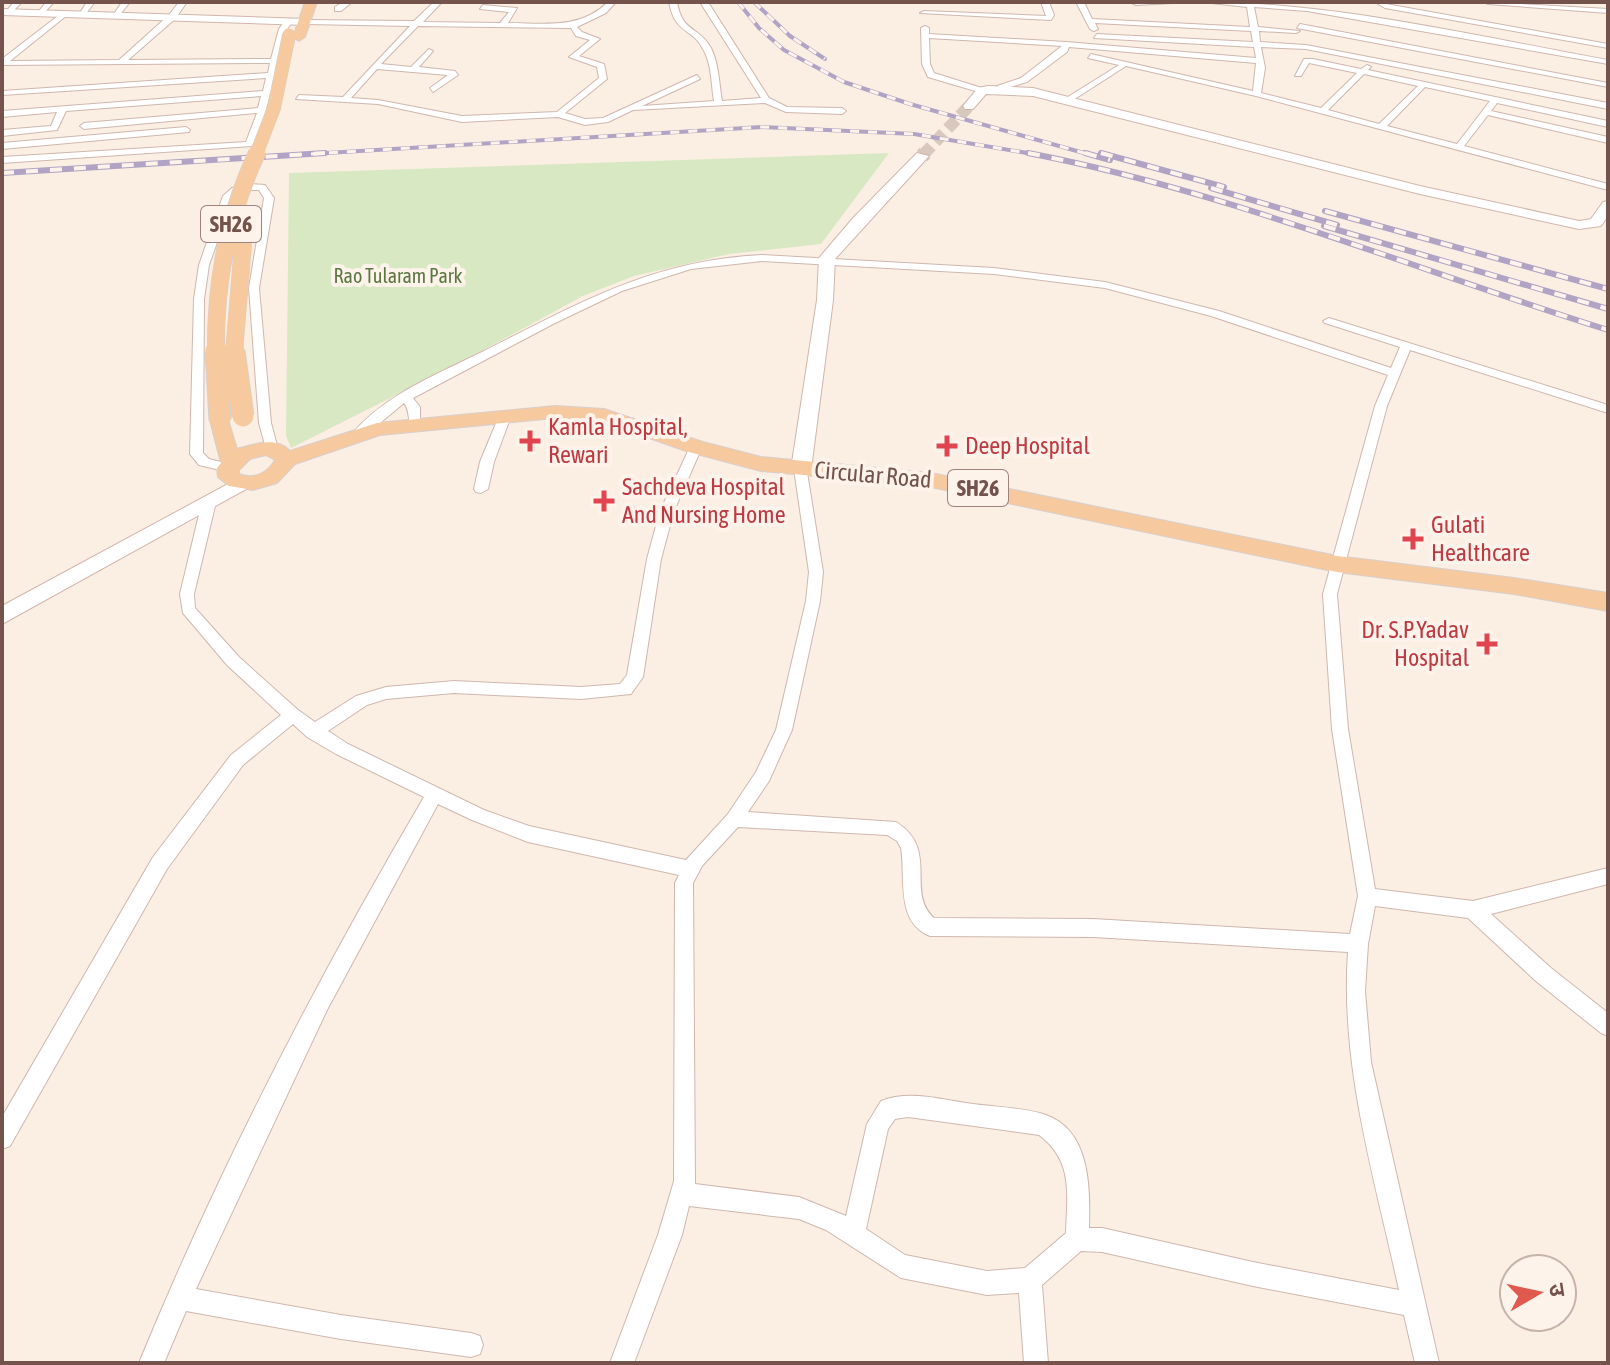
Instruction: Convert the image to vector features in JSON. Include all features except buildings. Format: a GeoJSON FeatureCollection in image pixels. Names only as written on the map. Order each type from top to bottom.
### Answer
{"type":"FeatureCollection","features":[{"type":"Feature","properties":{"kind":"main road","name":"SH26"},"geometry":{"type":"LineString","coordinates":[[233,473],[220,420],[214,346],[216,304],[235,207],[271,118],[302,2]]}},
{"type":"Feature","properties":{"kind":"main road","name":"SH26"},"geometry":{"type":"LineString","coordinates":[[233,473],[267,479],[281,470],[274,452],[251,441],[243,416],[234,352],[243,241],[250,206],[284,117],[296,27],[311,2]]}},
{"type":"Feature","properties":{"kind":"main road","name":"Circular Road"},"geometry":{"type":"LineString","coordinates":[[274,452],[416,424],[505,416],[597,413],[696,447],[761,464],[974,487],[1337,564],[1514,586],[1608,602]]}},
{"type":"Feature","properties":{"kind":"main road","name":"SH26"},"geometry":{"type":"LineString","coordinates":[[233,473],[243,454],[274,452]]}},
{"type":"Feature","properties":{"kind":"street"},"geometry":{"type":"LineString","coordinates":[[5,12],[18,2]]}},
{"type":"Feature","properties":{"kind":"street"},"geometry":{"type":"LineString","coordinates":[[39,13],[50,2]]}},
{"type":"Feature","properties":{"kind":"street"},"geometry":{"type":"LineString","coordinates":[[81,14],[91,2]]}},
{"type":"Feature","properties":{"kind":"street"},"geometry":{"type":"LineString","coordinates":[[115,15],[126,2]]}},
{"type":"Feature","properties":{"kind":"street"},"geometry":{"type":"LineString","coordinates":[[123,60],[172,17],[183,2]]}},
{"type":"Feature","properties":{"kind":"street"},"geometry":{"type":"LineString","coordinates":[[338,9],[348,2]]}},
{"type":"Feature","properties":{"kind":"street"},"geometry":{"type":"LineString","coordinates":[[345,100],[438,2]]}},
{"type":"Feature","properties":{"kind":"street"},"geometry":{"type":"LineString","coordinates":[[5,12],[172,17],[296,27],[418,23],[573,26],[603,11],[612,2]]}},
{"type":"Feature","properties":{"kind":"street"},"geometry":{"type":"LineString","coordinates":[[673,2],[675,17],[686,31],[703,42],[710,58],[718,103]]}},
{"type":"Feature","properties":{"kind":"street"},"geometry":{"type":"LineString","coordinates":[[704,2],[766,100]]}},
{"type":"Feature","properties":{"kind":"street"},"geometry":{"type":"LineString","coordinates":[[924,2],[926,64],[931,75],[982,91],[1000,88],[1024,80],[1065,47]]}},
{"type":"Feature","properties":{"kind":"street"},"geometry":{"type":"LineString","coordinates":[[924,13],[1048,18],[1050,15],[1045,2]]}},
{"type":"Feature","properties":{"kind":"street"},"geometry":{"type":"LineString","coordinates":[[1080,2],[1097,36],[1098,48]]}},
{"type":"Feature","properties":{"kind":"street"},"geometry":{"type":"LineString","coordinates":[[1136,2],[1150,23]]}},
{"type":"Feature","properties":{"kind":"street"},"geometry":{"type":"LineString","coordinates":[[1136,2],[1187,2]]}},
{"type":"Feature","properties":{"kind":"street"},"geometry":{"type":"LineString","coordinates":[[1206,2],[1308,7],[1608,62]]}},
{"type":"Feature","properties":{"kind":"street"},"geometry":{"type":"LineString","coordinates":[[1379,2],[1385,6],[1608,46]]}},
{"type":"Feature","properties":{"kind":"street"},"geometry":{"type":"LineString","coordinates":[[1498,26],[1487,2],[1594,6],[1608,11]]}},
{"type":"Feature","properties":{"kind":"street"},"geometry":{"type":"LineString","coordinates":[[1250,3],[1260,61],[1257,94]]}},
{"type":"Feature","properties":{"kind":"street"},"geometry":{"type":"LineString","coordinates":[[1522,4],[1529,14]]}},
{"type":"Feature","properties":{"kind":"street"},"geometry":{"type":"LineString","coordinates":[[1560,5],[1568,18]]}},
{"type":"Feature","properties":{"kind":"street"},"geometry":{"type":"LineString","coordinates":[[1594,6],[1602,19]]}},
{"type":"Feature","properties":{"kind":"street"},"geometry":{"type":"LineString","coordinates":[[483,7],[514,10],[503,24]]}},
{"type":"Feature","properties":{"kind":"street"},"geometry":{"type":"LineString","coordinates":[[1295,46],[1308,7]]}},
{"type":"Feature","properties":{"kind":"street"},"geometry":{"type":"LineString","coordinates":[[2,63],[63,14]]}},
{"type":"Feature","properties":{"kind":"street"},"geometry":{"type":"LineString","coordinates":[[1091,21],[1254,28],[1335,27]]}},
{"type":"Feature","properties":{"kind":"street"},"geometry":{"type":"LineString","coordinates":[[559,114],[603,79],[601,66],[573,57],[596,38],[579,34],[573,26]]}},
{"type":"Feature","properties":{"kind":"street"},"geometry":{"type":"LineString","coordinates":[[1300,26],[1608,85]]}},
{"type":"Feature","properties":{"kind":"street"},"geometry":{"type":"LineString","coordinates":[[2,160],[249,144],[253,141],[283,29],[296,27]]}},
{"type":"Feature","properties":{"kind":"street"},"geometry":{"type":"LineString","coordinates":[[1574,28],[1585,42]]}},
{"type":"Feature","properties":{"kind":"street"},"geometry":{"type":"LineString","coordinates":[[1535,49],[1540,34]]}},
{"type":"Feature","properties":{"kind":"street"},"geometry":{"type":"LineString","coordinates":[[925,36],[1260,61]]}},
{"type":"Feature","properties":{"kind":"street"},"geometry":{"type":"LineString","coordinates":[[1097,36],[1295,46],[1608,106]]}},
{"type":"Feature","properties":{"kind":"street"},"geometry":{"type":"LineString","coordinates":[[1459,57],[1468,37]]}},
{"type":"Feature","properties":{"kind":"street"},"geometry":{"type":"LineString","coordinates":[[1323,111],[1365,71],[1380,42]]}},
{"type":"Feature","properties":{"kind":"street"},"geometry":{"type":"LineString","coordinates":[[1065,47],[1382,126],[1608,187]]}},
{"type":"Feature","properties":{"kind":"street"},"geometry":{"type":"LineString","coordinates":[[414,68],[429,51]]}},
{"type":"Feature","properties":{"kind":"street"},"geometry":{"type":"LineString","coordinates":[[1425,69],[1434,52]]}},
{"type":"Feature","properties":{"kind":"street"},"geometry":{"type":"LineString","coordinates":[[2,63],[123,60],[167,60],[173,63]]}},
{"type":"Feature","properties":{"kind":"street"},"geometry":{"type":"LineString","coordinates":[[126,122],[152,83],[166,66],[173,63],[273,61]]}},
{"type":"Feature","properties":{"kind":"street"},"geometry":{"type":"LineString","coordinates":[[1298,74],[1309,61],[1608,124]]}},
{"type":"Feature","properties":{"kind":"street"},"geometry":{"type":"LineString","coordinates":[[1067,100],[1125,64]]}},
{"type":"Feature","properties":{"kind":"street"},"geometry":{"type":"LineString","coordinates":[[374,66],[455,73],[433,90]]}},
{"type":"Feature","properties":{"kind":"street"},"geometry":{"type":"LineString","coordinates":[[2,93],[269,75]]}},
{"type":"Feature","properties":{"kind":"street"},"geometry":{"type":"LineString","coordinates":[[299,97],[389,104],[462,119],[559,114],[592,123],[697,77]]}},
{"type":"Feature","properties":{"kind":"street"},"geometry":{"type":"LineString","coordinates":[[1382,126],[1424,84]]}},
{"type":"Feature","properties":{"kind":"street"},"geometry":{"type":"LineString","coordinates":[[1000,88],[1067,100],[1420,190],[1579,225],[1596,223],[1608,205]]}},
{"type":"Feature","properties":{"kind":"street"},"geometry":{"type":"LineString","coordinates":[[969,106],[982,91]]}},
{"type":"Feature","properties":{"kind":"street"},"geometry":{"type":"LineString","coordinates":[[2,114],[265,93]]}},
{"type":"Feature","properties":{"kind":"street"},"geometry":{"type":"LineString","coordinates":[[1459,147],[1497,99]]}},
{"type":"Feature","properties":{"kind":"street"},"geometry":{"type":"LineString","coordinates":[[628,109],[766,100],[786,109],[842,111]]}},
{"type":"Feature","properties":{"kind":"street"},"geometry":{"type":"LineString","coordinates":[[2,133],[54,128],[63,109]]}},
{"type":"Feature","properties":{"kind":"street"},"geometry":{"type":"LineString","coordinates":[[84,126],[262,110]]}},
{"type":"Feature","properties":{"kind":"street"},"geometry":{"type":"LineString","coordinates":[[1486,112],[1608,140]]}},
{"type":"Feature","properties":{"kind":"street"},"geometry":{"type":"LineString","coordinates":[[177,150],[192,116]]}},
{"type":"Feature","properties":{"kind":"street"},"geometry":{"type":"LineString","coordinates":[[2,146],[186,130]]}},
{"type":"Feature","properties":{"kind":"street"},"geometry":{"type":"LineString","coordinates":[[622,1363],[670,1235],[686,1171],[684,883],[689,869],[734,819],[779,746],[813,601],[816,572],[801,469],[825,300],[827,258],[859,220],[922,156]]}},
{"type":"Feature","properties":{"kind":"street"},"geometry":{"type":"LineString","coordinates":[[233,473],[204,462],[196,454],[199,299],[204,265],[228,196],[237,188],[249,186],[262,187],[269,198],[254,288],[265,423],[274,452]]}},
{"type":"Feature","properties":{"kind":"street"},"geometry":{"type":"LineString","coordinates":[[352,436],[406,397],[594,298],[644,279],[731,259],[776,255],[993,271],[1105,285],[1264,329],[1395,373]]}},
{"type":"Feature","properties":{"kind":"street"},"geometry":{"type":"LineString","coordinates":[[1329,321],[1608,409]]}},
{"type":"Feature","properties":{"kind":"street"},"geometry":{"type":"LineString","coordinates":[[1406,346],[1381,406],[1330,594],[1340,729],[1367,896],[1358,944],[1355,991],[1360,1062],[1427,1363]]}},
{"type":"Feature","properties":{"kind":"street"},"geometry":{"type":"LineString","coordinates":[[406,397],[414,407],[416,424]]}},
{"type":"Feature","properties":{"kind":"street"},"geometry":{"type":"LineString","coordinates":[[481,489],[487,462],[505,416]]}},
{"type":"Feature","properties":{"kind":"street"},"geometry":{"type":"LineString","coordinates":[[313,732],[362,700],[386,693],[454,687],[581,693],[625,690],[635,677],[654,559],[667,511],[696,447]]}},
{"type":"Feature","properties":{"kind":"street"},"geometry":{"type":"LineString","coordinates":[[2,616],[209,502],[233,473]]}},
{"type":"Feature","properties":{"kind":"street"},"geometry":{"type":"LineString","coordinates":[[2,601],[233,473]]}},
{"type":"Feature","properties":{"kind":"street"},"geometry":{"type":"LineString","coordinates":[[209,502],[187,605],[233,661],[313,732],[434,795],[528,834],[689,869]]}},
{"type":"Feature","properties":{"kind":"street"},"geometry":{"type":"LineString","coordinates":[[2,1138],[160,863],[237,760],[292,715]]}},
{"type":"Feature","properties":{"kind":"street"},"geometry":{"type":"LineString","coordinates":[[151,1363],[299,1041],[372,900],[434,795]]}},
{"type":"Feature","properties":{"kind":"street"},"geometry":{"type":"LineString","coordinates":[[734,819],[890,827],[902,832],[909,842],[913,862],[913,910],[920,921],[930,927],[1093,928],[1358,944]]}},
{"type":"Feature","properties":{"kind":"street"},"geometry":{"type":"LineString","coordinates":[[1367,896],[1473,910],[1608,876]]}},
{"type":"Feature","properties":{"kind":"street"},"geometry":{"type":"LineString","coordinates":[[1473,910],[1544,975],[1608,1026]]}},
{"type":"Feature","properties":{"kind":"street"},"geometry":{"type":"LineString","coordinates":[[853,1235],[878,1124],[889,1109],[908,1106],[1043,1125],[1059,1134],[1071,1150],[1078,1184],[1077,1239]]}},
{"type":"Feature","properties":{"kind":"street"},"geometry":{"type":"LineString","coordinates":[[681,1194],[799,1208],[816,1213],[901,1266],[987,1283],[1030,1280],[1077,1239],[1102,1240],[1414,1305]]}},
{"type":"Feature","properties":{"kind":"street"},"geometry":{"type":"LineString","coordinates":[[1030,1280],[1036,1363]]}},
{"type":"Feature","properties":{"kind":"street"},"geometry":{"type":"LineString","coordinates":[[180,1298],[341,1327],[471,1345]]}},
{"type":"Feature","properties":{"kind":"green space","name":"Rao Tularam Park"},"geometry":{"type":"Polygon","coordinates":[[[889,153],[821,244],[729,254],[634,276],[583,296],[454,366],[291,448],[286,436],[289,173],[889,153]]]}},
{"type":"Feature","properties":{"kind":"tunnel"},"geometry":{"type":"LineString","coordinates":[[923,155],[969,106]]}},
{"type":"Feature","properties":{"kind":"railway"},"geometry":{"type":"LineString","coordinates":[[738,2],[759,28],[784,50],[844,82],[1091,155]]}},
{"type":"Feature","properties":{"kind":"railway"},"geometry":{"type":"LineString","coordinates":[[754,2],[790,36],[825,59]]}},
{"type":"Feature","properties":{"kind":"railway"},"geometry":{"type":"LineString","coordinates":[[293,155],[762,127],[914,134],[1031,154]]}},
{"type":"Feature","properties":{"kind":"railway"},"geometry":{"type":"LineString","coordinates":[[2,173],[325,153]]}},
{"type":"Feature","properties":{"kind":"railway"},"geometry":{"type":"LineString","coordinates":[[1085,153],[1110,160]]}},
{"type":"Feature","properties":{"kind":"railway"},"geometry":{"type":"LineString","coordinates":[[1107,155],[1101,153],[1224,187]]}},
{"type":"Feature","properties":{"kind":"railway"},"geometry":{"type":"LineString","coordinates":[[1031,154],[1039,155]]}},
{"type":"Feature","properties":{"kind":"railway"},"geometry":{"type":"LineString","coordinates":[[1031,154],[1176,188],[1248,210],[1608,330]]}},
{"type":"Feature","properties":{"kind":"railway"},"geometry":{"type":"LineString","coordinates":[[1211,188],[1337,225]]}},
{"type":"Feature","properties":{"kind":"railway"},"geometry":{"type":"LineString","coordinates":[[1325,211],[1608,289]]}},
{"type":"Feature","properties":{"kind":"railway"},"geometry":{"type":"LineString","coordinates":[[1324,226],[1608,309]]}},
{"type":"Feature","properties":{"kind":"place","name":"Kamla Hospital, Rewari"},"geometry":{"type":"Point","coordinates":[530,441]}},
{"type":"Feature","properties":{"kind":"place","name":"Deep Hospital"},"geometry":{"type":"Point","coordinates":[947,446]}},
{"type":"Feature","properties":{"kind":"place","name":"Sachdeva Hospital And Nursing Home"},"geometry":{"type":"Point","coordinates":[604,501]}},
{"type":"Feature","properties":{"kind":"place","name":"Gulati Healthcare"},"geometry":{"type":"Point","coordinates":[1413,539]}},
{"type":"Feature","properties":{"kind":"place","name":"Dr. S.P.Yadav Hospital"},"geometry":{"type":"Point","coordinates":[1487,644]}}]}
